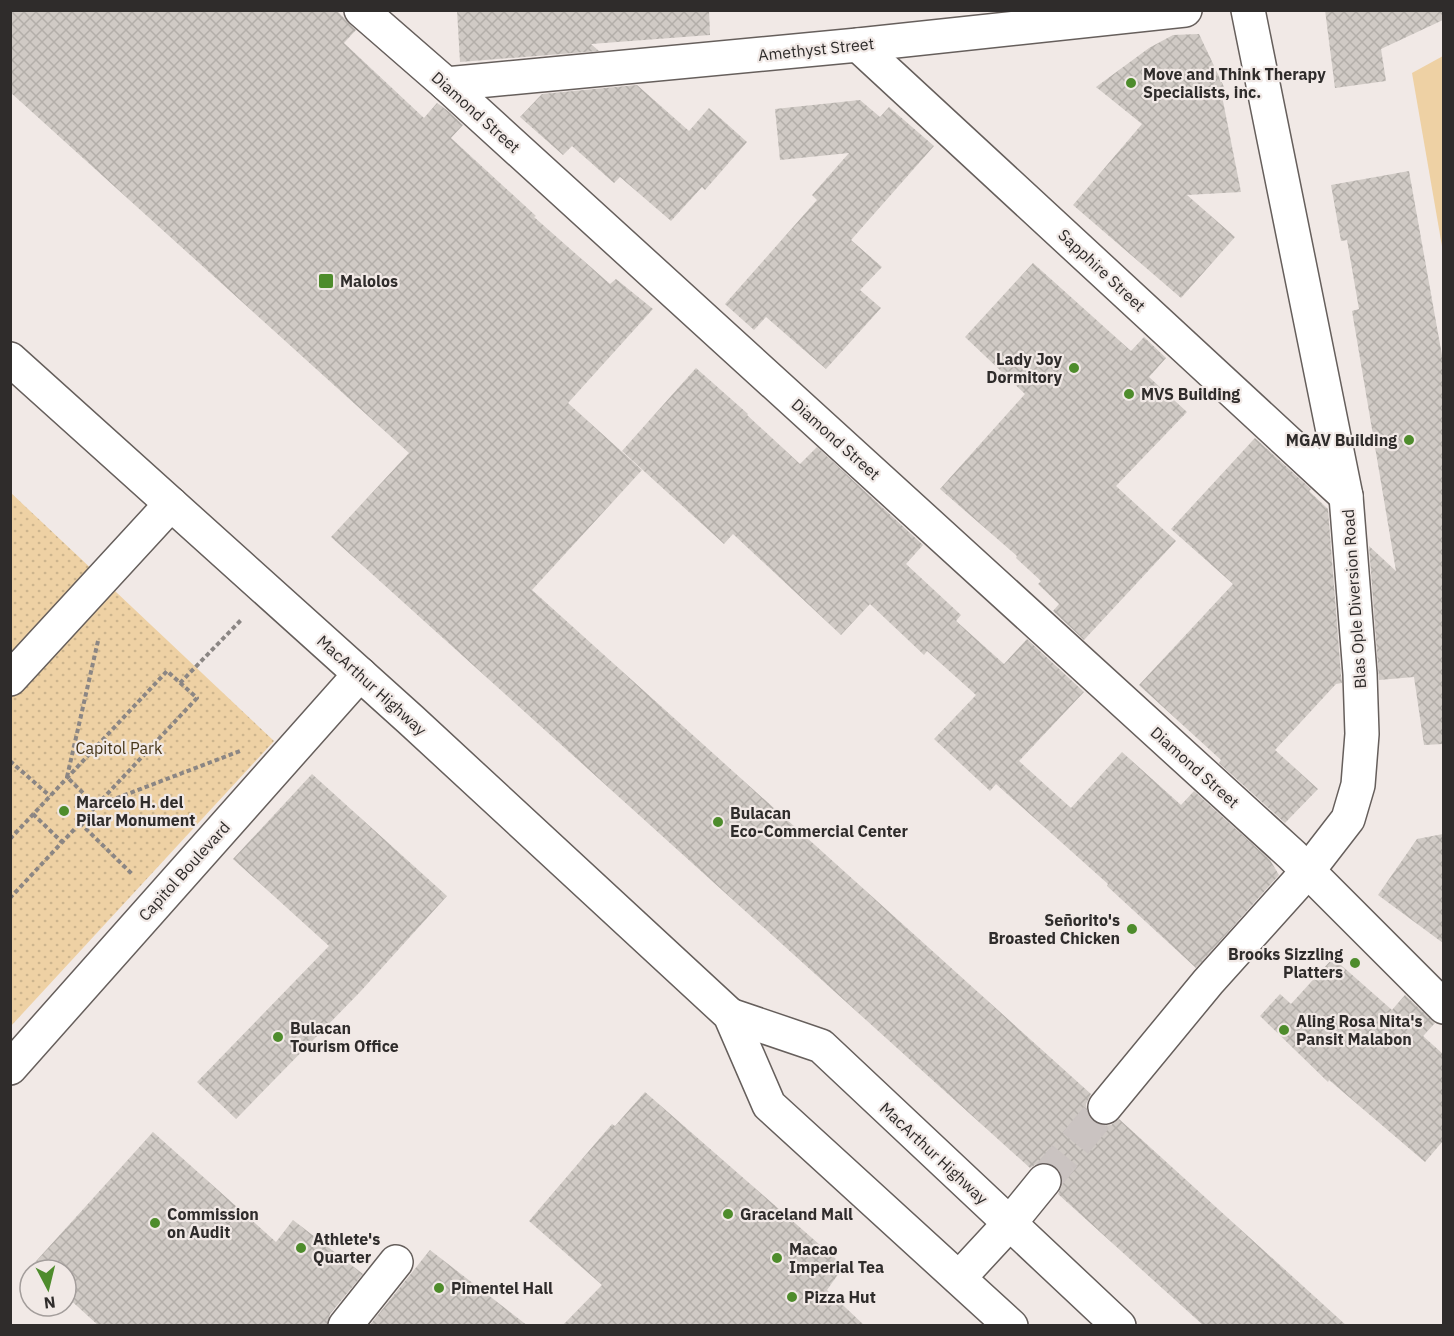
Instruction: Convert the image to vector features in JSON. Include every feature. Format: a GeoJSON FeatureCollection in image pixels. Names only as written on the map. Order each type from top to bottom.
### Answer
{"type":"FeatureCollection","features":[{"type":"Feature","properties":{"kind":"main road","name":"Diamond Street"},"geometry":{"type":"LineString","coordinates":[[361,10],[447,84],[1292,855],[1306,872],[1443,1007]]}},
{"type":"Feature","properties":{"kind":"main road","name":"Amethyst Street"},"geometry":{"type":"LineString","coordinates":[[447,84],[858,45],[1185,10]]}},
{"type":"Feature","properties":{"kind":"main road","name":"Blas Ople Diversion Road"},"geometry":{"type":"LineString","coordinates":[[1105,1107],[1208,982],[1306,872],[1348,819],[1358,785],[1362,734],[1360,674],[1346,496],[1248,10]]}},
{"type":"Feature","properties":{"kind":"main road","name":"Sapphire Street"},"geometry":{"type":"LineString","coordinates":[[858,45],[1346,496]]}},
{"type":"Feature","properties":{"kind":"main road","name":"MacArthur Highway"},"geometry":{"type":"LineString","coordinates":[[10,359],[360,674],[730,1015],[821,1046],[1119,1326]]}},
{"type":"Feature","properties":{"kind":"main road"},"geometry":{"type":"LineString","coordinates":[[10,679],[171,504]]}},
{"type":"Feature","properties":{"kind":"main road","name":"Capitol Boulevard"},"geometry":{"type":"LineString","coordinates":[[10,1068],[360,674]]}},
{"type":"Feature","properties":{"kind":"main road","name":"MacArthur Highway"},"geometry":{"type":"LineString","coordinates":[[730,1015],[769,1105],[1011,1326]]}},
{"type":"Feature","properties":{"kind":"main road"},"geometry":{"type":"LineString","coordinates":[[959,1278],[1009,1224],[1044,1181]]}},
{"type":"Feature","properties":{"kind":"main road"},"geometry":{"type":"LineString","coordinates":[[345,1326],[396,1262]]}},
{"type":"Feature","properties":{"kind":"path"},"geometry":{"type":"LineString","coordinates":[[180,683],[268,592]]}},
{"type":"Feature","properties":{"kind":"path"},"geometry":{"type":"LineString","coordinates":[[68,777],[104,614],[84,598]]}},
{"type":"Feature","properties":{"kind":"path"},"geometry":{"type":"LineString","coordinates":[[10,839],[166,671],[197,698],[10,898]]}},
{"type":"Feature","properties":{"kind":"path"},"geometry":{"type":"LineString","coordinates":[[96,806],[250,748],[274,769]]}},
{"type":"Feature","properties":{"kind":"path"},"geometry":{"type":"LineString","coordinates":[[10,761],[50,796]]}},
{"type":"Feature","properties":{"kind":"path"},"geometry":{"type":"LineString","coordinates":[[68,777],[96,806]]}},
{"type":"Feature","properties":{"kind":"path"},"geometry":{"type":"LineString","coordinates":[[33,814],[62,842]]}},
{"type":"Feature","properties":{"kind":"path"},"geometry":{"type":"LineString","coordinates":[[80,823],[159,900]]}},
{"type":"Feature","properties":{"kind":"green space"},"geometry":{"type":"Polygon","coordinates":[[[1443,56],[1443,252],[1412,73],[1443,56]]]}},
{"type":"Feature","properties":{"kind":"green space","name":"Capitol Park"},"geometry":{"type":"Polygon","coordinates":[[[10,492],[274,741],[11,1026],[10,1026],[10,492]]]}},
{"type":"Feature","properties":{"kind":"building"},"geometry":{"type":"Polygon","coordinates":[[[10,10],[336,10],[356,30],[344,43],[424,118],[437,103],[448,111],[463,125],[451,138],[536,216],[534,217],[610,284],[616,279],[653,309],[568,403],[642,470],[532,590],[1091,1094],[1086,1104],[1088,1114],[1093,1121],[1102,1126],[1111,1125],[1119,1119],[1347,1326],[1204,1326],[1058,1194],[1063,1183],[1062,1175],[1056,1167],[1046,1162],[1038,1163],[1030,1168],[331,537],[409,453],[10,92],[10,10]]]}},
{"type":"Feature","properties":{"kind":"building"},"geometry":{"type":"Polygon","coordinates":[[[457,10],[709,10],[710,35],[591,44],[599,51],[460,62],[457,10]]]}},
{"type":"Feature","properties":{"kind":"building"},"geometry":{"type":"Polygon","coordinates":[[[1325,10],[1443,10],[1443,20],[1381,49],[1386,81],[1335,88],[1325,10]]]}},
{"type":"Feature","properties":{"kind":"building"},"geometry":{"type":"Polygon","coordinates":[[[1199,34],[1225,89],[1221,91],[1241,192],[1187,195],[1235,237],[1181,298],[1073,205],[1142,124],[1096,87],[1149,48],[1173,35],[1199,34]]]}},
{"type":"Feature","properties":{"kind":"building"},"geometry":{"type":"Polygon","coordinates":[[[637,85],[689,131],[709,108],[747,142],[705,190],[702,187],[671,221],[620,177],[614,183],[572,146],[563,155],[520,117],[542,94],[637,85]]]}},
{"type":"Feature","properties":{"kind":"building"},"geometry":{"type":"Polygon","coordinates":[[[860,100],[880,117],[889,107],[934,146],[851,240],[882,267],[860,290],[881,308],[826,369],[766,317],[754,330],[725,304],[817,200],[812,195],[849,153],[780,160],[775,109],[860,100]]]}},
{"type":"Feature","properties":{"kind":"building"},"geometry":{"type":"Polygon","coordinates":[[[1409,171],[1443,361],[1443,744],[1424,745],[1414,677],[1379,680],[1369,546],[1396,571],[1352,311],[1359,309],[1347,240],[1341,241],[1331,185],[1409,171]]]}},
{"type":"Feature","properties":{"kind":"building"},"geometry":{"type":"Polygon","coordinates":[[[1033,263],[1131,351],[1144,337],[1166,358],[1149,377],[1187,412],[1116,486],[1176,541],[1084,640],[1053,611],[1059,604],[1038,584],[1041,581],[1016,558],[1017,556],[940,489],[1025,394],[965,337],[1033,263]]]}},
{"type":"Feature","properties":{"kind":"building"},"geometry":{"type":"Polygon","coordinates":[[[696,368],[800,464],[817,447],[923,545],[906,564],[961,615],[956,621],[1004,664],[1027,639],[1084,692],[1019,761],[1071,808],[1122,752],[1181,805],[1194,791],[1270,860],[1279,875],[1196,968],[1107,886],[1108,884],[996,784],[990,791],[934,739],[976,695],[927,651],[924,655],[870,604],[841,635],[733,534],[724,544],[622,451],[696,368]]]}},
{"type":"Feature","properties":{"kind":"building"},"geometry":{"type":"Polygon","coordinates":[[[1255,438],[1311,489],[1309,491],[1328,509],[1342,683],[1336,684],[1275,750],[1318,789],[1285,823],[1219,763],[1221,760],[1139,685],[1233,584],[1171,529],[1255,438]]]}},
{"type":"Feature","properties":{"kind":"building"},"geometry":{"type":"Polygon","coordinates":[[[312,774],[447,896],[360,992],[236,1119],[197,1082],[329,946],[233,859],[312,774]]]}},
{"type":"Feature","properties":{"kind":"building"},"geometry":{"type":"Polygon","coordinates":[[[1443,834],[1443,943],[1378,895],[1417,839],[1443,834]]]}},
{"type":"Feature","properties":{"kind":"building"},"geometry":{"type":"Polygon","coordinates":[[[1333,958],[1392,1010],[1405,995],[1435,1023],[1423,1036],[1443,1054],[1443,1141],[1425,1162],[1329,1080],[1328,1082],[1260,1016],[1280,994],[1291,1004],[1333,958]]]}},
{"type":"Feature","properties":{"kind":"building","name":"Graceland Mall"},"geometry":{"type":"Polygon","coordinates":[[[645,1092],[844,1266],[827,1290],[865,1326],[562,1326],[602,1285],[529,1221],[612,1124],[615,1126],[645,1092]]]}},
{"type":"Feature","properties":{"kind":"building"},"geometry":{"type":"Polygon","coordinates":[[[153,1132],[276,1242],[293,1220],[363,1274],[330,1314],[327,1326],[99,1326],[78,1307],[78,1258],[39,1258],[153,1132]]]}},
{"type":"Feature","properties":{"kind":"building","name":"Pimentel Hall"},"geometry":{"type":"Polygon","coordinates":[[[430,1250],[528,1326],[369,1326],[430,1250]]]}},
{"type":"Feature","properties":{"kind":"tunnel"},"geometry":{"type":"LineString","coordinates":[[1044,1181],[1105,1107]]}},
{"type":"Feature","properties":{"kind":"place","name":"Move and Think Therapy Specialists, inc."},"geometry":{"type":"Point","coordinates":[1131,83]}},
{"type":"Feature","properties":{"kind":"place","name":"Malolos"},"geometry":{"type":"Point","coordinates":[326,281]}},
{"type":"Feature","properties":{"kind":"place","name":"Lady Joy Dormitory"},"geometry":{"type":"Point","coordinates":[1074,368]}},
{"type":"Feature","properties":{"kind":"place","name":"MVS Building"},"geometry":{"type":"Point","coordinates":[1129,394]}},
{"type":"Feature","properties":{"kind":"place","name":"MGAV Building"},"geometry":{"type":"Point","coordinates":[1409,440]}},
{"type":"Feature","properties":{"kind":"place","name":"Marcelo H. del Pilar Monument"},"geometry":{"type":"Point","coordinates":[64,811]}},
{"type":"Feature","properties":{"kind":"place","name":"Bulacan Eco-Commercial Center"},"geometry":{"type":"Point","coordinates":[718,822]}},
{"type":"Feature","properties":{"kind":"place","name":"Señorito's Broasted Chicken"},"geometry":{"type":"Point","coordinates":[1132,929]}},
{"type":"Feature","properties":{"kind":"place","name":"Brooks Sizzling Platters"},"geometry":{"type":"Point","coordinates":[1355,963]}},
{"type":"Feature","properties":{"kind":"place","name":"Aling Rosa Nita's Pansit Malabon"},"geometry":{"type":"Point","coordinates":[1284,1030]}},
{"type":"Feature","properties":{"kind":"place","name":"Bulacan Tourism Office"},"geometry":{"type":"Point","coordinates":[278,1037]}},
{"type":"Feature","properties":{"kind":"place","name":"Graceland Mall"},"geometry":{"type":"Point","coordinates":[728,1214]}},
{"type":"Feature","properties":{"kind":"place","name":"Commission on Audit"},"geometry":{"type":"Point","coordinates":[155,1223]}},
{"type":"Feature","properties":{"kind":"place","name":"Athlete's Quarter"},"geometry":{"type":"Point","coordinates":[301,1248]}},
{"type":"Feature","properties":{"kind":"place","name":"Macao Imperial Tea"},"geometry":{"type":"Point","coordinates":[777,1258]}},
{"type":"Feature","properties":{"kind":"place","name":"Pimentel Hall"},"geometry":{"type":"Point","coordinates":[439,1288]}},
{"type":"Feature","properties":{"kind":"place","name":"Pizza Hut"},"geometry":{"type":"Point","coordinates":[792,1297]}}]}
